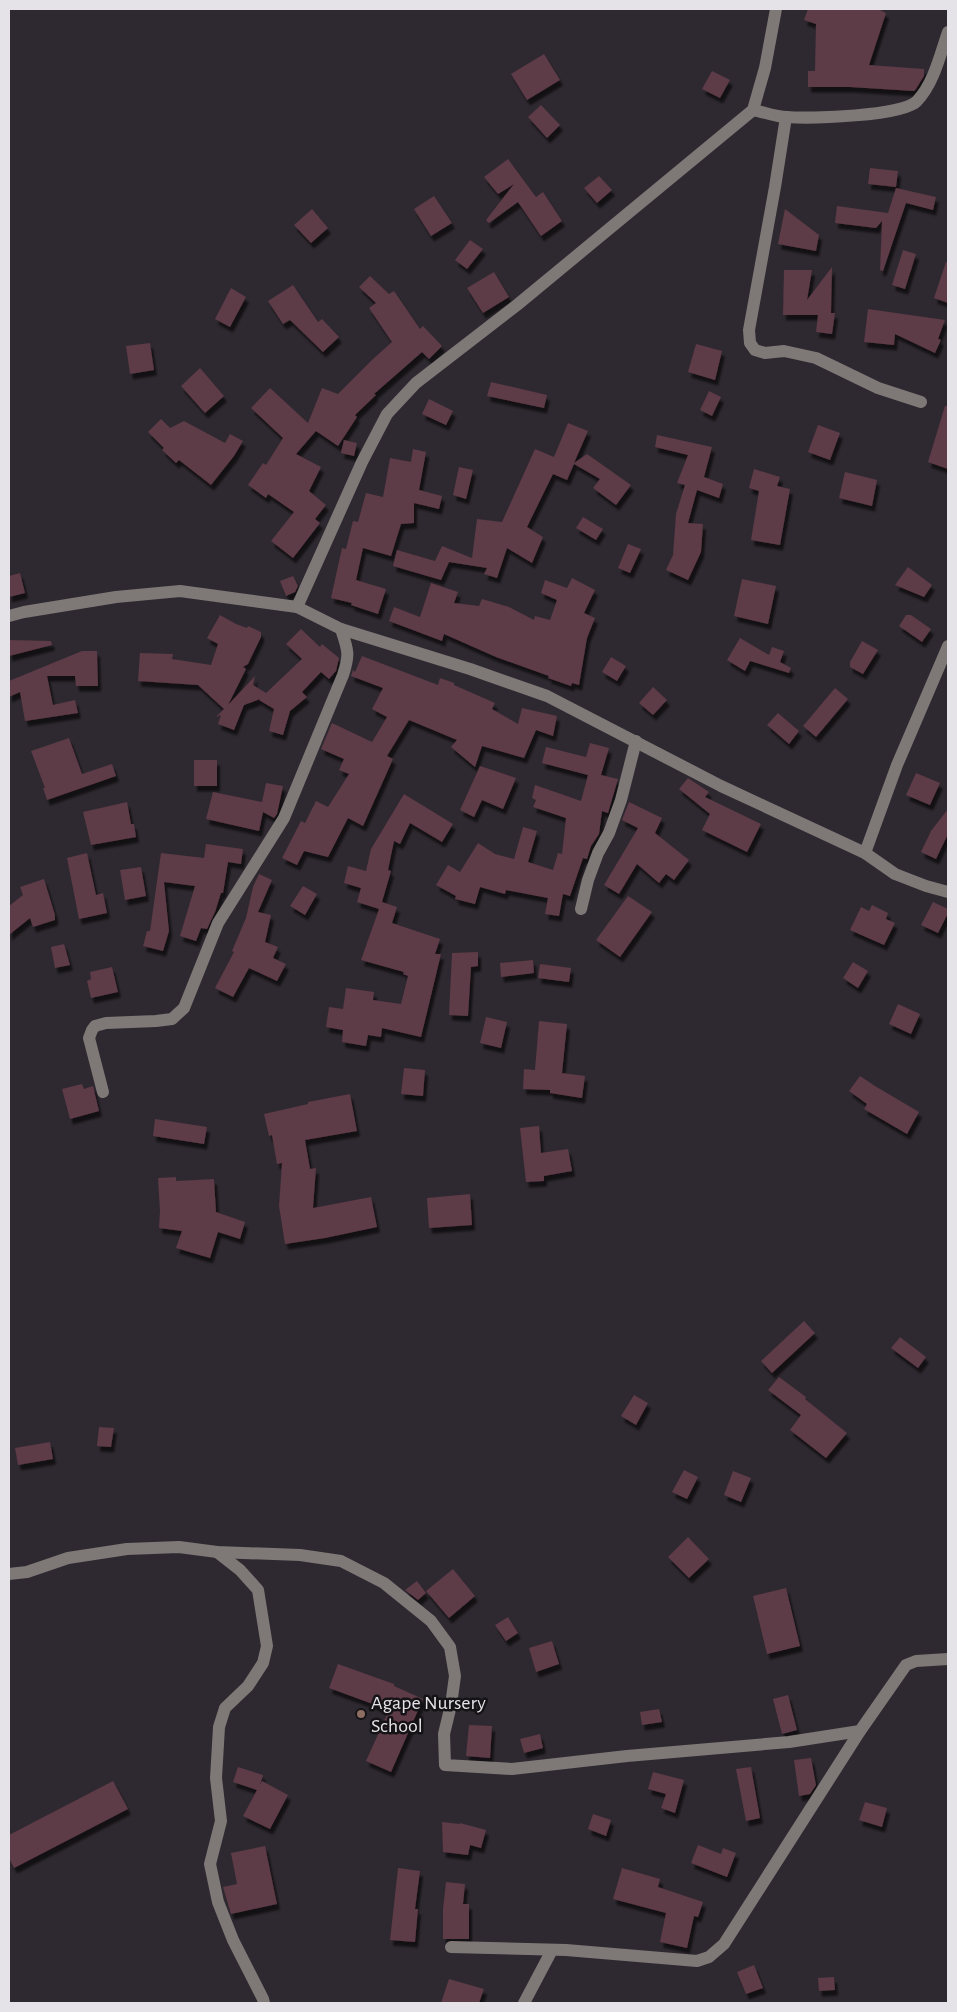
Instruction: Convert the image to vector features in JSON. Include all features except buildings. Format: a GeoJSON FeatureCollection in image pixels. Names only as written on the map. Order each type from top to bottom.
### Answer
{"type":"FeatureCollection","features":[{"type":"Feature","properties":{"kind":"street"},"geometry":{"type":"LineString","coordinates":[[297,607],[362,462],[387,414],[416,383],[517,305],[753,110],[765,68],[776,9]]}},
{"type":"Feature","properties":{"kind":"street"},"geometry":{"type":"LineString","coordinates":[[753,110],[786,117],[882,114],[901,110],[916,103],[928,86],[948,32]]}},
{"type":"Feature","properties":{"kind":"street"},"geometry":{"type":"LineString","coordinates":[[786,117],[776,187],[749,330],[750,343],[755,350],[764,353],[784,351],[816,358],[878,388],[921,402]]}},
{"type":"Feature","properties":{"kind":"street"},"geometry":{"type":"LineString","coordinates":[[9,616],[116,597],[180,591],[297,607],[341,629],[470,669],[547,696],[722,786],[865,853],[895,874],[948,892]]}},
{"type":"Feature","properties":{"kind":"street"},"geometry":{"type":"LineString","coordinates":[[103,1092],[89,1038],[92,1030],[95,1026],[106,1023],[172,1019],[184,1008],[218,923],[284,818],[349,659],[341,629]]}},
{"type":"Feature","properties":{"kind":"street"},"geometry":{"type":"LineString","coordinates":[[865,853],[897,765],[948,646]]}},
{"type":"Feature","properties":{"kind":"street"},"geometry":{"type":"LineString","coordinates":[[581,909],[588,880],[598,854],[609,834],[621,800],[636,741]]}},
{"type":"Feature","properties":{"kind":"street"},"geometry":{"type":"LineString","coordinates":[[9,1574],[27,1572],[68,1558],[127,1549],[179,1548],[217,1552],[300,1555],[341,1561],[384,1583],[431,1621],[450,1647],[455,1676],[444,1734],[445,1765],[512,1769],[627,1756],[789,1742],[860,1731]]}},
{"type":"Feature","properties":{"kind":"street"},"geometry":{"type":"LineString","coordinates":[[217,1552],[240,1570],[258,1590],[266,1646],[263,1663],[248,1686],[225,1708],[219,1728],[216,1778],[221,1821],[210,1864],[218,1902],[233,1940],[264,2003]]}},
{"type":"Feature","properties":{"kind":"street"},"geometry":{"type":"LineString","coordinates":[[451,1947],[552,1950],[697,1961],[709,1957],[724,1944],[860,1731],[906,1665],[916,1661],[948,1658]]}},
{"type":"Feature","properties":{"kind":"street"},"geometry":{"type":"LineString","coordinates":[[524,2003],[552,1950]]}},
{"type":"Feature","properties":{"kind":"place","name":"Agape Nursery School"},"geometry":{"type":"Point","coordinates":[361,1714]}}]}
